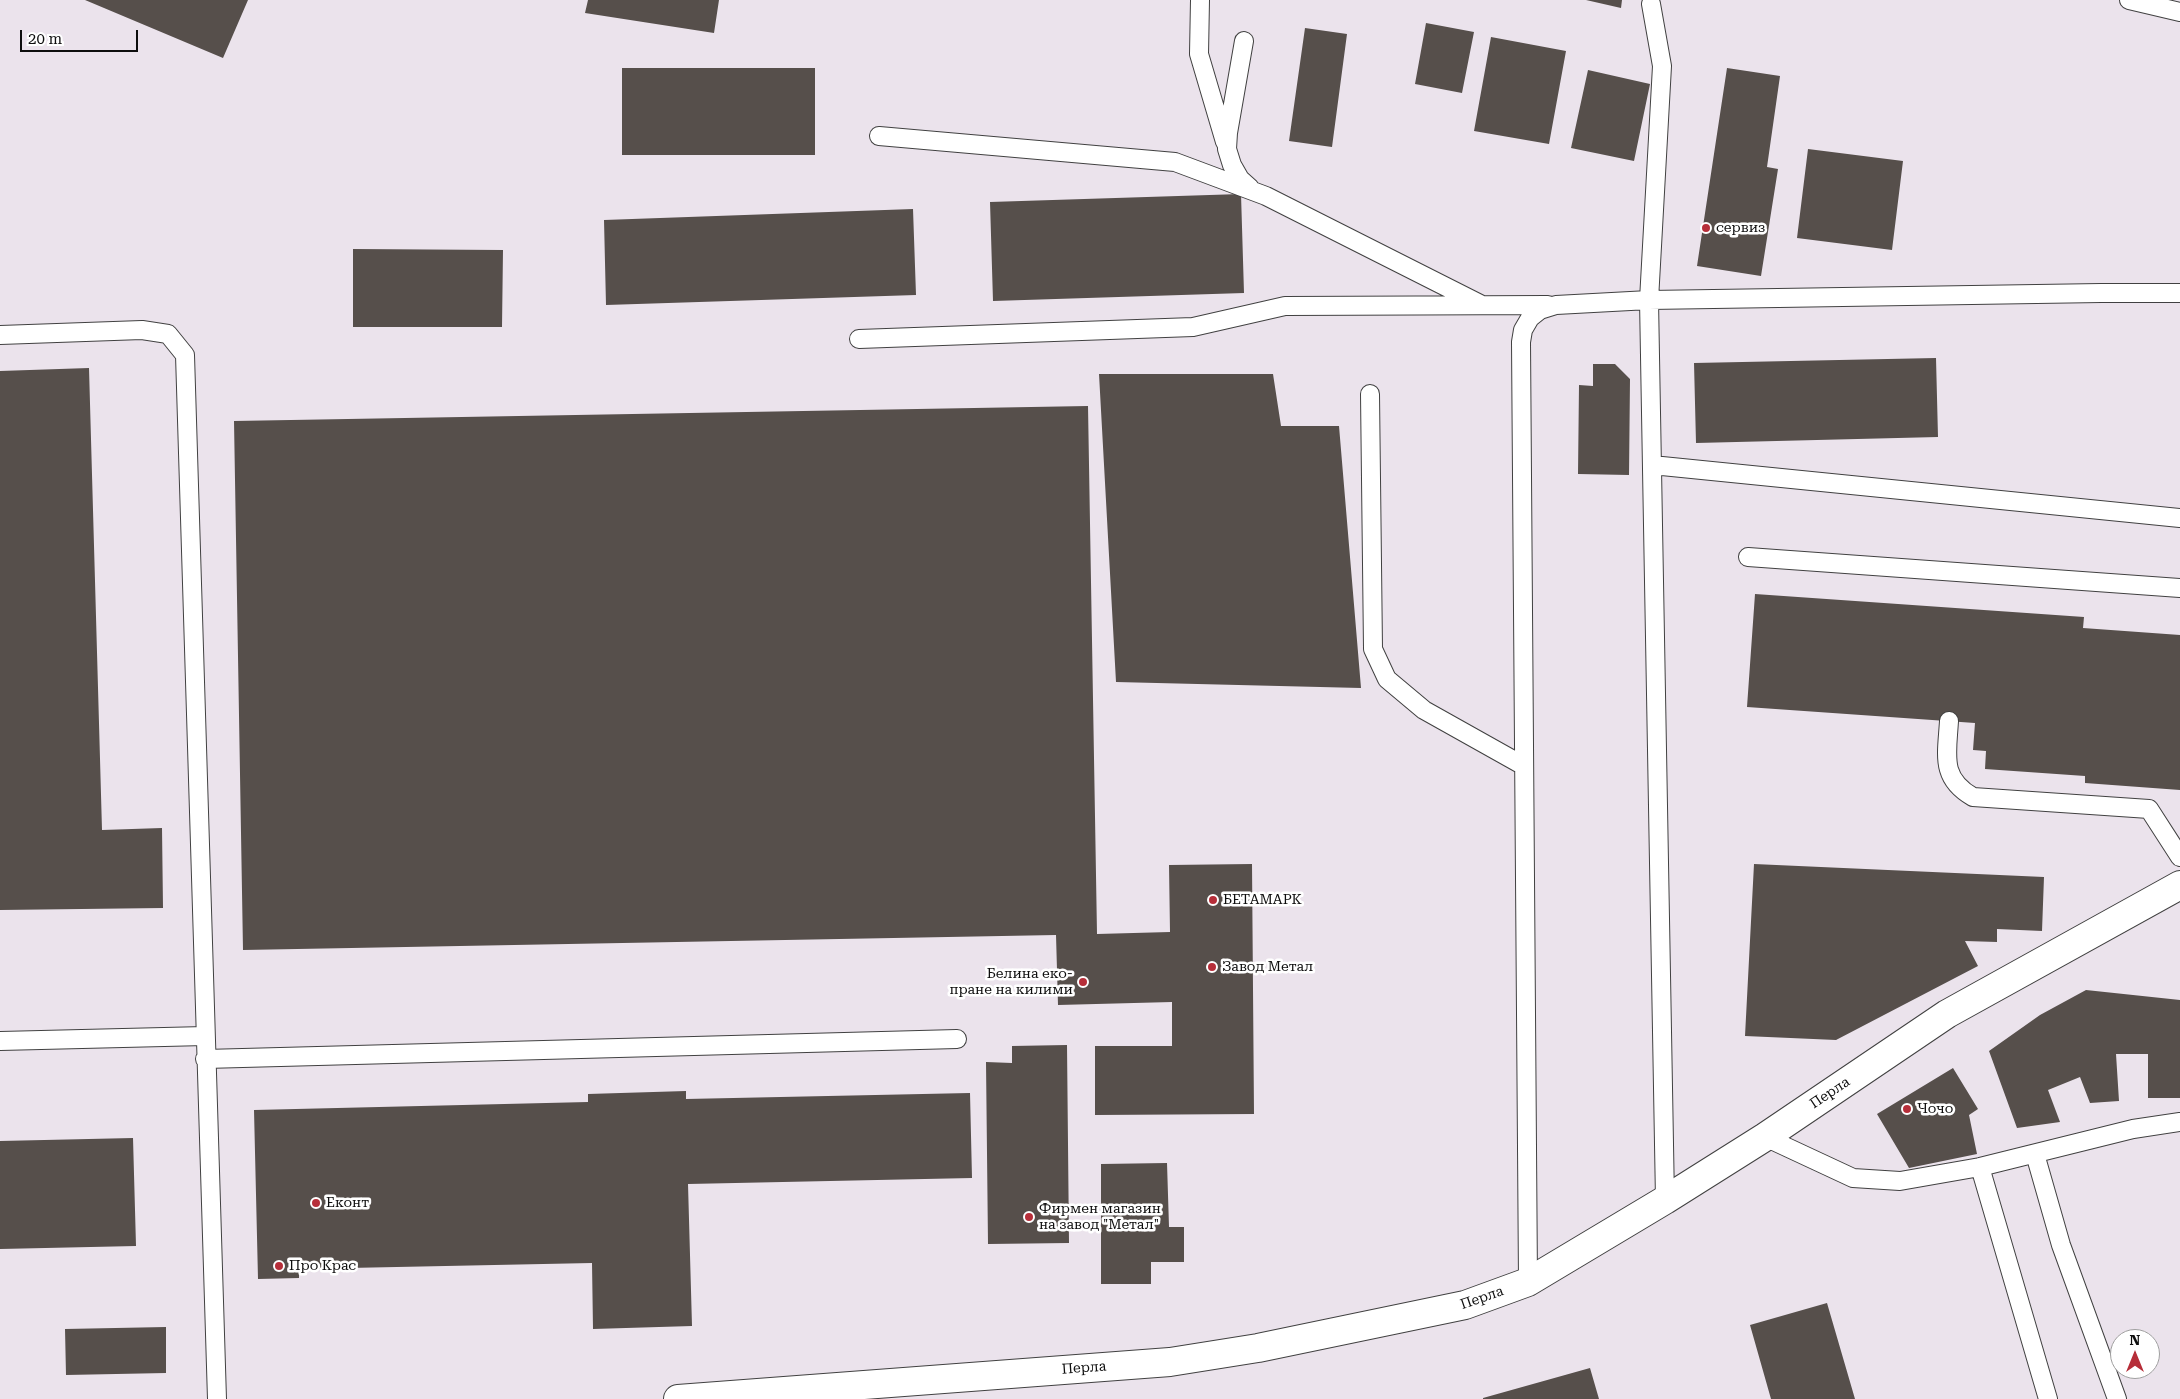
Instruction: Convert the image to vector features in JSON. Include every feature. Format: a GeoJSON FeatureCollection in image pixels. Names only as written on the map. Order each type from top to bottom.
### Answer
{"type":"FeatureCollection","features":[{"type":"Feature","properties":{"kind":"street","name":"Перла"},"geometry":{"type":"LineString","coordinates":[[678,1399],[1170,1362],[1258,1348],[1465,1306],[1528,1282],[1665,1200],[1765,1137],[1947,1014],[2180,885]]}},
{"type":"Feature","properties":{"kind":"lane"},"geometry":{"type":"LineString","coordinates":[[1200,0],[1199,54],[1232,165],[1240,179],[1252,189],[1485,306]]}},
{"type":"Feature","properties":{"kind":"lane"},"geometry":{"type":"LineString","coordinates":[[2129,0],[2180,12]]}},
{"type":"Feature","properties":{"kind":"lane"},"geometry":{"type":"LineString","coordinates":[[1651,4],[1662,66],[1649,300],[1665,1200]]}},
{"type":"Feature","properties":{"kind":"lane"},"geometry":{"type":"LineString","coordinates":[[1227,149],[1244,41]]}},
{"type":"Feature","properties":{"kind":"lane"},"geometry":{"type":"LineString","coordinates":[[879,136],[1176,162],[1266,196]]}},
{"type":"Feature","properties":{"kind":"lane"},"geometry":{"type":"LineString","coordinates":[[859,339],[1193,327],[1285,306],[1556,305],[1649,300],[2180,293]]}},
{"type":"Feature","properties":{"kind":"lane"},"geometry":{"type":"LineString","coordinates":[[1528,1282],[1521,342],[1523,330],[1530,318],[1540,310],[1556,305]]}},
{"type":"Feature","properties":{"kind":"lane"},"geometry":{"type":"LineString","coordinates":[[0,336],[142,330],[168,334],[185,355],[205,1059],[217,1399]]}},
{"type":"Feature","properties":{"kind":"lane"},"geometry":{"type":"LineString","coordinates":[[1370,394],[1373,649],[1387,679],[1424,710],[1524,766]]}},
{"type":"Feature","properties":{"kind":"lane"},"geometry":{"type":"LineString","coordinates":[[1652,466],[2180,518]]}},
{"type":"Feature","properties":{"kind":"lane"},"geometry":{"type":"LineString","coordinates":[[1748,557],[2180,588]]}},
{"type":"Feature","properties":{"kind":"lane"},"geometry":{"type":"LineString","coordinates":[[1949,721],[1948,770],[1954,782],[1962,791],[1973,797],[2149,809],[2180,857]]}},
{"type":"Feature","properties":{"kind":"lane"},"geometry":{"type":"LineString","coordinates":[[0,1041],[205,1036]]}},
{"type":"Feature","properties":{"kind":"lane"},"geometry":{"type":"LineString","coordinates":[[205,1059],[957,1039]]}},
{"type":"Feature","properties":{"kind":"lane"},"geometry":{"type":"LineString","coordinates":[[1765,1137],[1853,1178],[1900,1181],[1980,1167],[2133,1129],[2180,1122]]}},
{"type":"Feature","properties":{"kind":"lane"},"geometry":{"type":"LineString","coordinates":[[2035,1154],[2061,1245],[2117,1399]]}},
{"type":"Feature","properties":{"kind":"lane"},"geometry":{"type":"LineString","coordinates":[[1980,1167],[2048,1399]]}},
{"type":"Feature","properties":{"kind":"shaded area"},"geometry":{"type":"Polygon","coordinates":[[[0,0],[2180,0],[2180,1399],[0,1399],[0,0]]]}},
{"type":"Feature","properties":{"kind":"building"},"geometry":{"type":"Polygon","coordinates":[[[85,0],[248,0],[223,58],[85,0]]]}},
{"type":"Feature","properties":{"kind":"building"},"geometry":{"type":"Polygon","coordinates":[[[588,0],[719,0],[714,33],[585,13],[588,0]]]}},
{"type":"Feature","properties":{"kind":"building"},"geometry":{"type":"Polygon","coordinates":[[[1586,0],[1622,0],[1621,8],[1586,0]]]}},
{"type":"Feature","properties":{"kind":"building"},"geometry":{"type":"Polygon","coordinates":[[[1426,23],[1474,32],[1462,93],[1415,84],[1426,23]]]}},
{"type":"Feature","properties":{"kind":"building"},"geometry":{"type":"Polygon","coordinates":[[[1305,28],[1347,34],[1332,147],[1289,141],[1305,28]]]}},
{"type":"Feature","properties":{"kind":"building"},"geometry":{"type":"Polygon","coordinates":[[[1491,37],[1566,51],[1549,144],[1474,131],[1491,37]]]}},
{"type":"Feature","properties":{"kind":"building"},"geometry":{"type":"Polygon","coordinates":[[[622,68],[815,68],[815,155],[622,155],[622,68]]]}},
{"type":"Feature","properties":{"kind":"building"},"geometry":{"type":"Polygon","coordinates":[[[1727,68],[1780,76],[1767,167],[1778,169],[1761,276],[1697,266],[1727,68]]]}},
{"type":"Feature","properties":{"kind":"building"},"geometry":{"type":"Polygon","coordinates":[[[1588,70],[1650,84],[1634,161],[1571,148],[1588,70]]]}},
{"type":"Feature","properties":{"kind":"building"},"geometry":{"type":"Polygon","coordinates":[[[1808,149],[1903,161],[1892,250],[1797,238],[1808,149]]]}},
{"type":"Feature","properties":{"kind":"building"},"geometry":{"type":"Polygon","coordinates":[[[1241,194],[1244,293],[993,301],[990,202],[1241,194]]]}},
{"type":"Feature","properties":{"kind":"building"},"geometry":{"type":"Polygon","coordinates":[[[913,209],[916,295],[606,305],[604,220],[913,209]]]}},
{"type":"Feature","properties":{"kind":"building"},"geometry":{"type":"Polygon","coordinates":[[[353,249],[503,250],[502,327],[353,327],[353,249]]]}},
{"type":"Feature","properties":{"kind":"building"},"geometry":{"type":"Polygon","coordinates":[[[1936,358],[1938,437],[1696,443],[1694,363],[1936,358]]]}},
{"type":"Feature","properties":{"kind":"building"},"geometry":{"type":"Polygon","coordinates":[[[1593,364],[1615,364],[1630,379],[1629,475],[1578,474],[1579,385],[1593,386],[1593,364]]]}},
{"type":"Feature","properties":{"kind":"building"},"geometry":{"type":"Polygon","coordinates":[[[89,368],[102,830],[162,828],[163,908],[0,910],[0,371],[89,368]]]}},
{"type":"Feature","properties":{"kind":"building"},"geometry":{"type":"Polygon","coordinates":[[[1099,374],[1273,374],[1281,426],[1339,426],[1361,688],[1116,682],[1099,374]]]}},
{"type":"Feature","properties":{"kind":"building"},"geometry":{"type":"Polygon","coordinates":[[[1088,406],[1097,934],[1170,932],[1169,865],[1252,864],[1254,1114],[1095,1115],[1095,1046],[1172,1046],[1172,1002],[1058,1005],[1056,935],[243,950],[234,421],[1088,406]]]}},
{"type":"Feature","properties":{"kind":"building"},"geometry":{"type":"Polygon","coordinates":[[[1755,594],[2084,617],[2083,628],[2180,635],[2180,790],[2085,783],[2085,776],[1985,769],[1986,751],[1973,750],[1975,723],[1747,707],[1755,594]]]}},
{"type":"Feature","properties":{"kind":"building"},"geometry":{"type":"Polygon","coordinates":[[[1754,864],[2044,877],[2042,931],[1997,929],[1997,942],[1965,941],[1978,966],[1836,1040],[1745,1036],[1754,864]]]}},
{"type":"Feature","properties":{"kind":"building"},"geometry":{"type":"Polygon","coordinates":[[[2086,990],[2180,1000],[2180,1098],[2148,1098],[2148,1054],[2116,1054],[2119,1101],[2090,1103],[2080,1077],[2048,1090],[2060,1122],[2017,1128],[1989,1051],[2040,1015],[2086,990]]]}},
{"type":"Feature","properties":{"kind":"building"},"geometry":{"type":"Polygon","coordinates":[[[1067,1045],[1069,1243],[988,1244],[986,1062],[1012,1063],[1012,1046],[1067,1045]]]}},
{"type":"Feature","properties":{"kind":"building"},"geometry":{"type":"Polygon","coordinates":[[[1953,1068],[1978,1109],[1969,1115],[1977,1154],[1909,1168],[1877,1114],[1953,1068]]]}},
{"type":"Feature","properties":{"kind":"building"},"geometry":{"type":"Polygon","coordinates":[[[686,1091],[686,1099],[970,1093],[972,1178],[688,1184],[692,1326],[593,1329],[592,1263],[299,1269],[299,1278],[258,1279],[254,1110],[588,1102],[588,1094],[686,1091]]]}},
{"type":"Feature","properties":{"kind":"building"},"geometry":{"type":"Polygon","coordinates":[[[133,1138],[136,1246],[0,1249],[0,1141],[133,1138]]]}},
{"type":"Feature","properties":{"kind":"building"},"geometry":{"type":"Polygon","coordinates":[[[1167,1163],[1169,1227],[1184,1227],[1184,1262],[1151,1262],[1151,1284],[1101,1284],[1101,1164],[1167,1163]]]}},
{"type":"Feature","properties":{"kind":"building"},"geometry":{"type":"Polygon","coordinates":[[[1827,1303],[1855,1399],[1771,1399],[1750,1325],[1827,1303]]]}},
{"type":"Feature","properties":{"kind":"building"},"geometry":{"type":"Polygon","coordinates":[[[166,1327],[166,1373],[66,1375],[65,1329],[166,1327]]]}},
{"type":"Feature","properties":{"kind":"building"},"geometry":{"type":"Polygon","coordinates":[[[1590,1368],[1599,1399],[1483,1399],[1483,1398],[1590,1368]]]}},
{"type":"Feature","properties":{"kind":"place","name":"сервиз"},"geometry":{"type":"Point","coordinates":[1706,228]}},
{"type":"Feature","properties":{"kind":"place","name":"БЕТАМАРК"},"geometry":{"type":"Point","coordinates":[1213,900]}},
{"type":"Feature","properties":{"kind":"place","name":"Завод Метал"},"geometry":{"type":"Point","coordinates":[1212,967]}},
{"type":"Feature","properties":{"kind":"place","name":"Белина еко- пране на килими"},"geometry":{"type":"Point","coordinates":[1083,982]}},
{"type":"Feature","properties":{"kind":"place","name":"Чочо"},"geometry":{"type":"Point","coordinates":[1907,1109]}},
{"type":"Feature","properties":{"kind":"place","name":"Еконт"},"geometry":{"type":"Point","coordinates":[316,1203]}},
{"type":"Feature","properties":{"kind":"place","name":"Фирмен магазин на завод \"Метал\""},"geometry":{"type":"Point","coordinates":[1029,1217]}},
{"type":"Feature","properties":{"kind":"place","name":"Про Крас"},"geometry":{"type":"Point","coordinates":[279,1266]}}]}
